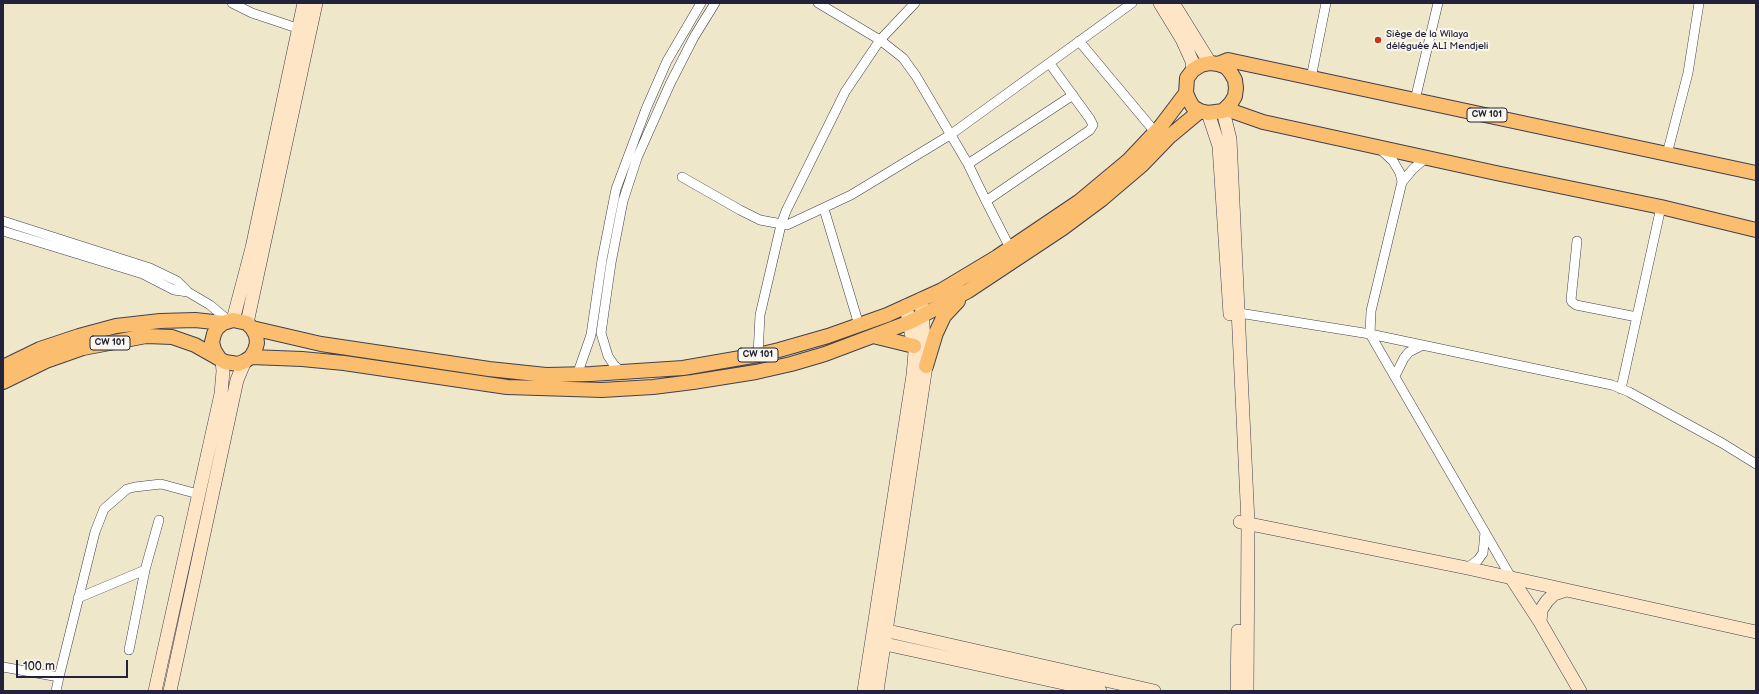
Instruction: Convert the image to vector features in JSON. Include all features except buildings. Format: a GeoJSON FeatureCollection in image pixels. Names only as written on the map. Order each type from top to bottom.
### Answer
{"type":"FeatureCollection","features":[{"type":"Feature","properties":{"kind":"main road"},"geometry":{"type":"LineString","coordinates":[[170,691],[237,380],[248,359],[255,350],[257,343],[250,326],[305,31],[304,3]]}},
{"type":"Feature","properties":{"kind":"main road"},"geometry":{"type":"LineString","coordinates":[[155,691],[221,394],[223,371],[221,359],[214,350],[212,342],[217,328],[228,321],[252,248],[305,31],[316,3]]}},
{"type":"Feature","properties":{"kind":"main road"},"geometry":{"type":"LineString","coordinates":[[1160,3],[1182,39],[1192,61],[1193,70]]}},
{"type":"Feature","properties":{"kind":"main road"},"geometry":{"type":"LineString","coordinates":[[1173,3],[1214,63]]}},
{"type":"Feature","properties":{"kind":"main road","name":"CW 101"},"geometry":{"type":"LineString","coordinates":[[1214,63],[1228,60],[1238,62],[1756,172]]}},
{"type":"Feature","properties":{"kind":"main road"},"geometry":{"type":"LineString","coordinates":[[1224,110],[1235,96],[1236,84],[1231,73],[1226,67],[1214,63],[1201,65],[1193,70],[1187,78],[1186,93],[1193,106],[1204,112],[1224,110],[1264,122],[1661,207],[1756,230]]}},
{"type":"Feature","properties":{"kind":"main road","name":"CW 101"},"geometry":{"type":"LineString","coordinates":[[250,326],[321,344],[546,375],[623,373],[683,368],[758,355],[828,336],[921,300],[942,290],[1010,248],[1080,201],[1128,161],[1155,132],[1186,93]]}},
{"type":"Feature","properties":{"kind":"main road"},"geometry":{"type":"LineString","coordinates":[[1224,110],[1230,139],[1234,312],[1244,523],[1247,691]]}},
{"type":"Feature","properties":{"kind":"main road"},"geometry":{"type":"LineString","coordinates":[[1204,112],[1219,146],[1234,312]]}},
{"type":"Feature","properties":{"kind":"main road","name":"CW 101"},"geometry":{"type":"LineString","coordinates":[[248,359],[295,358],[507,387],[602,390],[653,387],[756,372],[825,354],[910,322],[968,291],[1063,228],[1102,199],[1142,166],[1170,136],[1204,112]]}},
{"type":"Feature","properties":{"kind":"main road"},"geometry":{"type":"LineString","coordinates":[[900,499],[926,366],[936,333],[944,316],[968,291]]}},
{"type":"Feature","properties":{"kind":"main road"},"geometry":{"type":"LineString","coordinates":[[877,691],[879,643],[900,499],[923,315],[921,300]]}},
{"type":"Feature","properties":{"kind":"main road"},"geometry":{"type":"LineString","coordinates":[[906,306],[918,350],[926,366]]}},
{"type":"Feature","properties":{"kind":"main road","name":"CW 101"},"geometry":{"type":"LineString","coordinates":[[3,367],[40,349],[116,326],[160,321],[228,321]]}},
{"type":"Feature","properties":{"kind":"main road"},"geometry":{"type":"LineString","coordinates":[[228,321],[250,326]]}},
{"type":"Feature","properties":{"kind":"main road","name":"CW 101"},"geometry":{"type":"LineString","coordinates":[[3,382],[46,361],[83,348],[146,336],[172,337],[195,345],[221,359]]}},
{"type":"Feature","properties":{"kind":"main road"},"geometry":{"type":"LineString","coordinates":[[873,336],[918,350]]}},
{"type":"Feature","properties":{"kind":"main road"},"geometry":{"type":"LineString","coordinates":[[221,359],[233,364],[248,359]]}},
{"type":"Feature","properties":{"kind":"main road"},"geometry":{"type":"LineString","coordinates":[[1244,523],[1467,568],[1756,632]]}},
{"type":"Feature","properties":{"kind":"main road"},"geometry":{"type":"LineString","coordinates":[[1237,691],[1244,523]]}},
{"type":"Feature","properties":{"kind":"main road"},"geometry":{"type":"LineString","coordinates":[[1512,579],[1540,622],[1580,691]]}},
{"type":"Feature","properties":{"kind":"main road"},"geometry":{"type":"LineString","coordinates":[[1540,622],[1542,610],[1547,602],[1554,594],[1566,590]]}},
{"type":"Feature","properties":{"kind":"main road"},"geometry":{"type":"LineString","coordinates":[[881,629],[1154,691]]}},
{"type":"Feature","properties":{"kind":"main road"},"geometry":{"type":"LineString","coordinates":[[864,691],[879,643]]}},
{"type":"Feature","properties":{"kind":"main road"},"geometry":{"type":"LineString","coordinates":[[879,643],[1100,691]]}},
{"type":"Feature","properties":{"kind":"street"},"geometry":{"type":"LineString","coordinates":[[232,3],[252,13],[305,31]]}},
{"type":"Feature","properties":{"kind":"street"},"geometry":{"type":"LineString","coordinates":[[623,373],[614,365],[608,356],[603,345],[601,334],[601,322],[616,190],[646,109],[667,61],[701,3]]}},
{"type":"Feature","properties":{"kind":"street"},"geometry":{"type":"LineString","coordinates":[[577,375],[591,336],[611,238],[637,158],[670,84],[694,37],[715,3]]}},
{"type":"Feature","properties":{"kind":"street"},"geometry":{"type":"LineString","coordinates":[[818,3],[895,50],[910,66],[968,164],[1010,248]]}},
{"type":"Feature","properties":{"kind":"street"},"geometry":{"type":"LineString","coordinates":[[758,355],[760,315],[780,225],[845,92],[880,40],[915,3]]}},
{"type":"Feature","properties":{"kind":"street"},"geometry":{"type":"LineString","coordinates":[[682,177],[760,220],[780,225],[787,225],[824,209],[916,157],[950,135],[1050,64],[1132,3]]}},
{"type":"Feature","properties":{"kind":"street"},"geometry":{"type":"LineString","coordinates":[[1311,78],[1326,3]]}},
{"type":"Feature","properties":{"kind":"street"},"geometry":{"type":"LineString","coordinates":[[1415,100],[1438,3]]}},
{"type":"Feature","properties":{"kind":"street"},"geometry":{"type":"LineString","coordinates":[[1667,154],[1688,72],[1699,3]]}},
{"type":"Feature","properties":{"kind":"street"},"geometry":{"type":"LineString","coordinates":[[1079,41],[1155,132]]}},
{"type":"Feature","properties":{"kind":"street"},"geometry":{"type":"LineString","coordinates":[[986,202],[1090,130],[1092,125],[1090,119],[1050,64]]}},
{"type":"Feature","properties":{"kind":"street"},"geometry":{"type":"LineString","coordinates":[[968,164],[1073,96]]}},
{"type":"Feature","properties":{"kind":"street"},"geometry":{"type":"LineString","coordinates":[[1374,145],[1393,161],[1400,173],[1402,182],[1371,311],[1370,334],[1485,530],[1512,579]]}},
{"type":"Feature","properties":{"kind":"street"},"geometry":{"type":"LineString","coordinates":[[1402,182],[1413,169],[1427,158]]}},
{"type":"Feature","properties":{"kind":"street"},"geometry":{"type":"LineString","coordinates":[[1620,389],[1661,207]]}},
{"type":"Feature","properties":{"kind":"street"},"geometry":{"type":"LineString","coordinates":[[824,209],[859,325]]}},
{"type":"Feature","properties":{"kind":"street"},"geometry":{"type":"LineString","coordinates":[[3,221],[150,268],[177,281],[188,292],[210,305],[228,321]]}},
{"type":"Feature","properties":{"kind":"street"},"geometry":{"type":"LineString","coordinates":[[3,231],[143,274],[174,290],[188,292]]}},
{"type":"Feature","properties":{"kind":"street"},"geometry":{"type":"LineString","coordinates":[[1578,242],[1570,300],[1576,305],[1637,317]]}},
{"type":"Feature","properties":{"kind":"street"},"geometry":{"type":"LineString","coordinates":[[1234,312],[1370,334],[1572,376],[1620,389],[1722,443],[1756,464]]}},
{"type":"Feature","properties":{"kind":"street"},"geometry":{"type":"LineString","coordinates":[[1395,376],[1404,358],[1409,352],[1423,345]]}},
{"type":"Feature","properties":{"kind":"street"},"geometry":{"type":"LineString","coordinates":[[56,691],[95,532],[104,509],[127,490],[135,487],[161,484],[198,494]]}},
{"type":"Feature","properties":{"kind":"street"},"geometry":{"type":"LineString","coordinates":[[129,650],[145,570],[159,520]]}},
{"type":"Feature","properties":{"kind":"street"},"geometry":{"type":"LineString","coordinates":[[1467,568],[1478,560],[1483,553],[1485,530]]}},
{"type":"Feature","properties":{"kind":"street"},"geometry":{"type":"LineString","coordinates":[[78,598],[145,570]]}},
{"type":"Feature","properties":{"kind":"street"},"geometry":{"type":"LineString","coordinates":[[3,667],[59,677]]}},
{"type":"Feature","properties":{"kind":"place","name":"Siège de la Wilaya déléguée ALI Mendjeli"},"geometry":{"type":"Point","coordinates":[1378,40]}}]}
